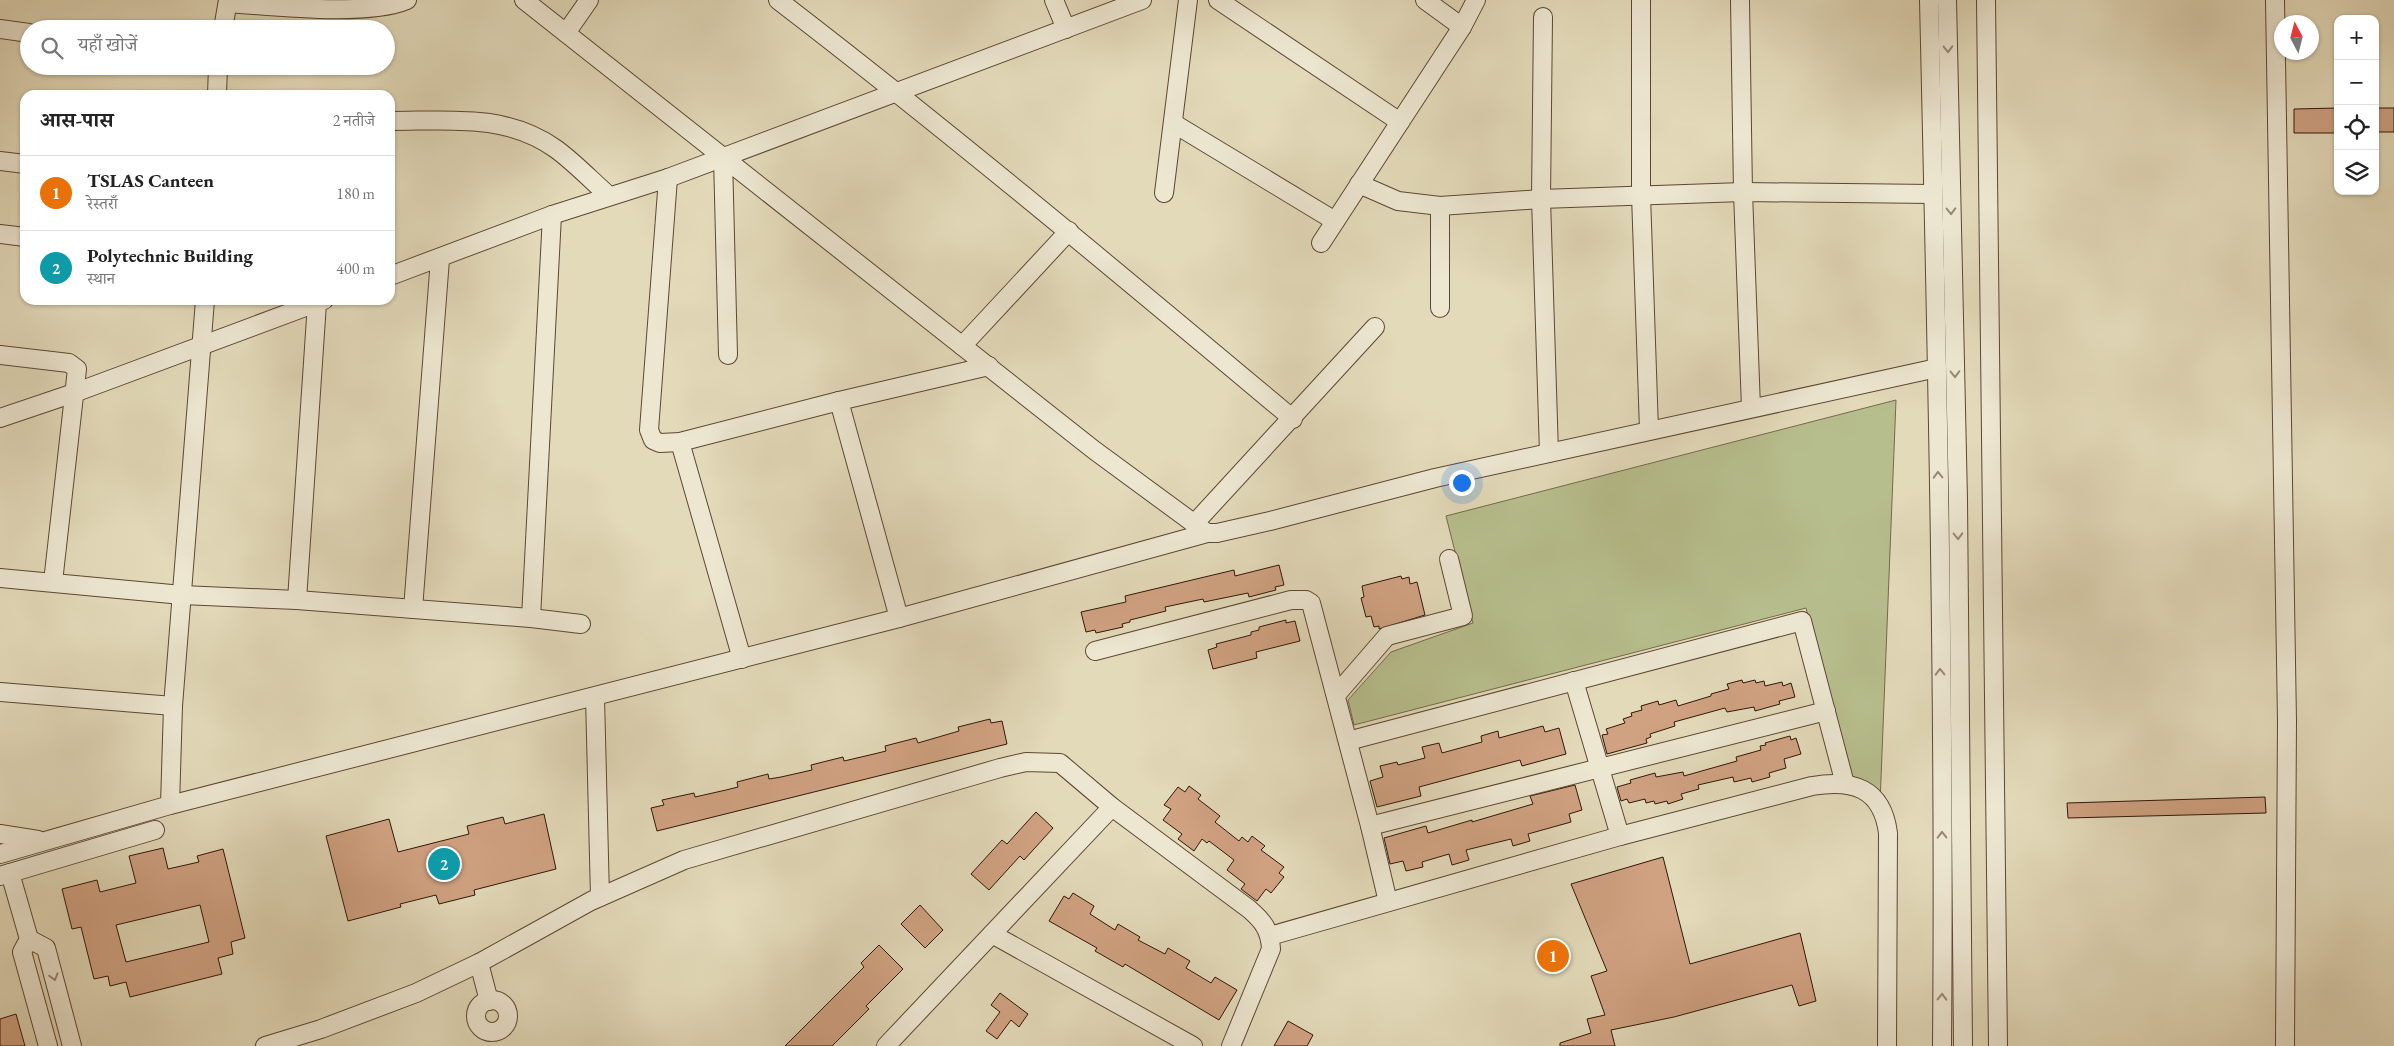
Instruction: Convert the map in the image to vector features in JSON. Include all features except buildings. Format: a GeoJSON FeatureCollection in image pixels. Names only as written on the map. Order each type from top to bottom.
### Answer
{"type":"FeatureCollection","features":[{"type":"Feature","properties":{"kind":"street"},"geometry":{"type":"LineString","coordinates":[[225,20],[228,2],[360,8],[384,7],[407,0]]}},
{"type":"Feature","properties":{"kind":"street"},"geometry":{"type":"LineString","coordinates":[[524,0],[962,346],[1201,529],[1217,533],[1435,478],[1936,368]]}},
{"type":"Feature","properties":{"kind":"street"},"geometry":{"type":"LineString","coordinates":[[566,33],[589,0]]}},
{"type":"Feature","properties":{"kind":"street"},"geometry":{"type":"LineString","coordinates":[[778,0],[897,92],[1069,231],[1293,419]]}},
{"type":"Feature","properties":{"kind":"street"},"geometry":{"type":"LineString","coordinates":[[1054,0],[1066,29]]}},
{"type":"Feature","properties":{"kind":"street"},"geometry":{"type":"LineString","coordinates":[[395,274],[552,214],[608,195],[668,178],[1142,0]]}},
{"type":"Feature","properties":{"kind":"street"},"geometry":{"type":"LineString","coordinates":[[1164,193],[1188,0]]}},
{"type":"Feature","properties":{"kind":"street"},"geometry":{"type":"LineString","coordinates":[[1218,0],[1400,122]]}},
{"type":"Feature","properties":{"kind":"street"},"geometry":{"type":"LineString","coordinates":[[1425,0],[1462,27]]}},
{"type":"Feature","properties":{"kind":"street"},"geometry":{"type":"LineString","coordinates":[[1321,243],[1462,27],[1476,0]]}},
{"type":"Feature","properties":{"kind":"street"},"geometry":{"type":"LineString","coordinates":[[1641,0],[1641,196],[1649,430]]}},
{"type":"Feature","properties":{"kind":"street"},"geometry":{"type":"LineString","coordinates":[[1740,0],[1743,192],[1751,408]]}},
{"type":"Feature","properties":{"kind":"street"},"geometry":{"type":"LineString","coordinates":[[1929,0],[1936,368],[1943,942],[1942,1046]]}},
{"type":"Feature","properties":{"kind":"street"},"geometry":{"type":"LineString","coordinates":[[1947,0],[1958,500],[1963,1046]]}},
{"type":"Feature","properties":{"kind":"street"},"geometry":{"type":"LineString","coordinates":[[1986,0],[1998,1046]]}},
{"type":"Feature","properties":{"kind":"street"},"geometry":{"type":"LineString","coordinates":[[2276,0],[2287,721],[2285,1046]]}},
{"type":"Feature","properties":{"kind":"street"},"geometry":{"type":"LineString","coordinates":[[1543,17],[1541,199],[1549,453]]}},
{"type":"Feature","properties":{"kind":"street"},"geometry":{"type":"LineString","coordinates":[[0,29],[20,32]]}},
{"type":"Feature","properties":{"kind":"street"},"geometry":{"type":"LineString","coordinates":[[218,75],[218,90]]}},
{"type":"Feature","properties":{"kind":"street"},"geometry":{"type":"LineString","coordinates":[[395,121],[465,121],[509,125],[528,133],[557,150],[608,195]]}},
{"type":"Feature","properties":{"kind":"street"},"geometry":{"type":"LineString","coordinates":[[1173,123],[1335,222]]}},
{"type":"Feature","properties":{"kind":"street"},"geometry":{"type":"LineString","coordinates":[[724,157],[728,355]]}},
{"type":"Feature","properties":{"kind":"street"},"geometry":{"type":"LineString","coordinates":[[0,161],[20,163]]}},
{"type":"Feature","properties":{"kind":"street"},"geometry":{"type":"LineString","coordinates":[[668,178],[649,430],[652,440],[660,443],[680,442],[839,401],[989,366]]}},
{"type":"Feature","properties":{"kind":"street"},"geometry":{"type":"LineString","coordinates":[[1360,184],[1398,201],[1440,206],[1541,199],[1743,192],[1933,194]]}},
{"type":"Feature","properties":{"kind":"street"},"geometry":{"type":"LineString","coordinates":[[1440,206],[1440,308]]}},
{"type":"Feature","properties":{"kind":"street"},"geometry":{"type":"LineString","coordinates":[[531,618],[552,214]]}},
{"type":"Feature","properties":{"kind":"street"},"geometry":{"type":"LineString","coordinates":[[962,346],[1069,231]]}},
{"type":"Feature","properties":{"kind":"street"},"geometry":{"type":"LineString","coordinates":[[0,234],[20,236]]}},
{"type":"Feature","properties":{"kind":"street"},"geometry":{"type":"LineString","coordinates":[[413,609],[440,258]]}},
{"type":"Feature","properties":{"kind":"street"},"geometry":{"type":"LineString","coordinates":[[170,805],[173,706],[205,305]]}},
{"type":"Feature","properties":{"kind":"street"},"geometry":{"type":"LineString","coordinates":[[0,418],[74,393],[310,305]]}},
{"type":"Feature","properties":{"kind":"street"},"geometry":{"type":"LineString","coordinates":[[297,600],[321,305]]}},
{"type":"Feature","properties":{"kind":"street"},"geometry":{"type":"LineString","coordinates":[[0,854],[170,805],[899,618],[1201,529],[1293,419],[1375,327]]}},
{"type":"Feature","properties":{"kind":"street"},"geometry":{"type":"LineString","coordinates":[[0,355],[73,364],[77,369],[53,582]]}},
{"type":"Feature","properties":{"kind":"street"},"geometry":{"type":"LineString","coordinates":[[839,401],[899,618]]}},
{"type":"Feature","properties":{"kind":"street"},"geometry":{"type":"LineString","coordinates":[[680,442],[742,659]]}},
{"type":"Feature","properties":{"kind":"street"},"geometry":{"type":"LineString","coordinates":[[1336,695],[1387,636],[1462,616],[1449,559]]}},
{"type":"Feature","properties":{"kind":"street"},"geometry":{"type":"LineString","coordinates":[[0,578],[182,595],[297,600],[531,618],[581,624]]}},
{"type":"Feature","properties":{"kind":"street"},"geometry":{"type":"LineString","coordinates":[[1095,651],[1291,600],[1306,600],[1311,603],[1370,826],[1388,902]]}},
{"type":"Feature","properties":{"kind":"street"},"geometry":{"type":"LineString","coordinates":[[1348,741],[1802,621],[1845,784]]}},
{"type":"Feature","properties":{"kind":"street"},"geometry":{"type":"LineString","coordinates":[[1574,681],[1598,768],[1620,836]]}},
{"type":"Feature","properties":{"kind":"street"},"geometry":{"type":"LineString","coordinates":[[0,692],[173,706]]}},
{"type":"Feature","properties":{"kind":"street"},"geometry":{"type":"LineString","coordinates":[[595,697],[600,897]]}},
{"type":"Feature","properties":{"kind":"street"},"geometry":{"type":"LineString","coordinates":[[1370,826],[1826,711]]}},
{"type":"Feature","properties":{"kind":"street"},"geometry":{"type":"LineString","coordinates":[[265,1046],[321,1029],[416,993],[479,962],[600,897],[684,860],[1026,762],[1060,763],[1112,807],[1249,909],[1261,920],[1270,936],[1271,949],[1231,1046]]}},
{"type":"Feature","properties":{"kind":"street"},"geometry":{"type":"LineString","coordinates":[[1270,936],[1620,836],[1812,786],[1831,783],[1845,784],[1868,792],[1880,804],[1886,819],[1887,1046]]}},
{"type":"Feature","properties":{"kind":"street"},"geometry":{"type":"LineString","coordinates":[[886,1046],[1112,807]]}},
{"type":"Feature","properties":{"kind":"street"},"geometry":{"type":"LineString","coordinates":[[72,1046],[46,948],[29,939],[5,874],[155,830]]}},
{"type":"Feature","properties":{"kind":"street"},"geometry":{"type":"LineString","coordinates":[[0,834],[46,841]]}},
{"type":"Feature","properties":{"kind":"street"},"geometry":{"type":"LineString","coordinates":[[992,934],[1193,1046]]}},
{"type":"Feature","properties":{"kind":"street"},"geometry":{"type":"LineString","coordinates":[[29,939],[22,952],[48,1046]]}},
{"type":"Feature","properties":{"kind":"street"},"geometry":{"type":"LineString","coordinates":[[479,962],[489,1001],[479,1007],[476,1019],[483,1029],[496,1039]]}},
{"type":"Feature","properties":{"kind":"green space"},"geometry":{"type":"Polygon","coordinates":[[[1896,400],[1880,804],[1844,780],[1806,608],[1354,725],[1348,700],[1391,652],[1473,623],[1446,516],[1896,400]]]}},
{"type":"Feature","properties":{"kind":"place","name":"Polytechnic Building"},"geometry":{"type":"Point","coordinates":[444,864]}},
{"type":"Feature","properties":{"kind":"place","name":"TSLAS Canteen"},"geometry":{"type":"Point","coordinates":[1553,956]}}]}
